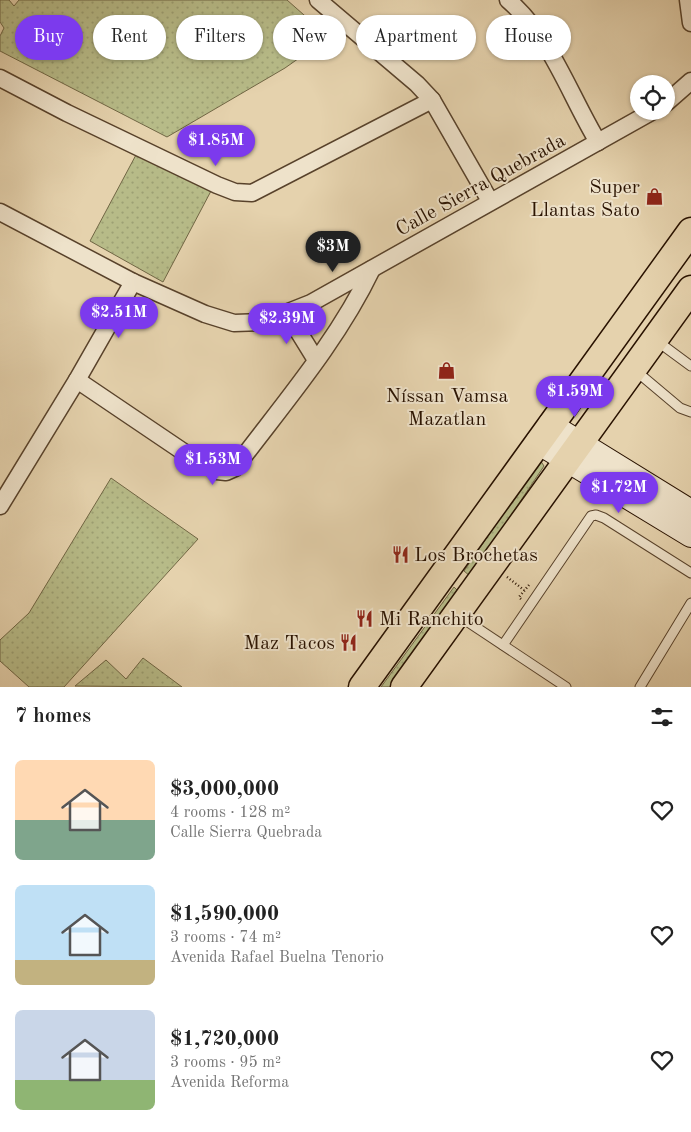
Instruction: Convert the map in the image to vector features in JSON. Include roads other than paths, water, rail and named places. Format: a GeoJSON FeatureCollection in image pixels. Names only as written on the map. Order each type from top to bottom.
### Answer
{"type":"FeatureCollection","features":[{"type":"Feature","properties":{"kind":"main road"},"geometry":{"type":"LineString","coordinates":[[362,687],[691,231]]}},
{"type":"Feature","properties":{"kind":"main road"},"geometry":{"type":"LineString","coordinates":[[404,687],[691,289]]}},
{"type":"Feature","properties":{"kind":"main road"},"geometry":{"type":"LineString","coordinates":[[544,434],[574,452],[691,512]]}},
{"type":"Feature","properties":{"kind":"main road"},"geometry":{"type":"LineString","coordinates":[[574,452],[691,535]]}},
{"type":"Feature","properties":{"kind":"street"},"geometry":{"type":"LineString","coordinates":[[318,0],[417,84],[432,100],[490,201]]}},
{"type":"Feature","properties":{"kind":"street"},"geometry":{"type":"LineString","coordinates":[[508,0],[529,19],[544,42],[598,142]]}},
{"type":"Feature","properties":{"kind":"street"},"geometry":{"type":"LineString","coordinates":[[688,0],[691,23]]}},
{"type":"Feature","properties":{"kind":"street"},"geometry":{"type":"LineString","coordinates":[[0,78],[217,185],[235,192],[252,193],[432,100]]}},
{"type":"Feature","properties":{"kind":"street"},"geometry":{"type":"LineString","coordinates":[[675,95],[691,81]]}},
{"type":"Feature","properties":{"kind":"street","name":"Calle Sierra Quebrada"},"geometry":{"type":"LineString","coordinates":[[0,212],[133,282],[205,314],[234,323],[263,322],[311,303],[637,120]]}},
{"type":"Feature","properties":{"kind":"street"},"geometry":{"type":"LineString","coordinates":[[77,380],[188,455],[217,471],[226,472],[235,468],[316,360],[361,292],[372,269]]}},
{"type":"Feature","properties":{"kind":"street"},"geometry":{"type":"LineString","coordinates":[[0,506],[77,380],[133,282]]}},
{"type":"Feature","properties":{"kind":"street"},"geometry":{"type":"LineString","coordinates":[[287,313],[316,360]]}},
{"type":"Feature","properties":{"kind":"lane"},"geometry":{"type":"LineString","coordinates":[[655,340],[691,366]]}},
{"type":"Feature","properties":{"kind":"lane"},"geometry":{"type":"LineString","coordinates":[[633,370],[680,408],[691,412]]}},
{"type":"Feature","properties":{"kind":"lane"},"geometry":{"type":"LineString","coordinates":[[503,645],[587,519],[591,516],[596,515],[604,518],[691,573]]}},
{"type":"Feature","properties":{"kind":"lane"},"geometry":{"type":"LineString","coordinates":[[640,687],[691,603]]}},
{"type":"Feature","properties":{"kind":"lane"},"geometry":{"type":"LineString","coordinates":[[457,614],[566,687]]}},
{"type":"Feature","properties":{"kind":"place","name":"Super Llantas Sato"},"geometry":{"type":"Point","coordinates":[654,197]}},
{"type":"Feature","properties":{"kind":"place","name":"Níssan Vamsa Mazatlan"},"geometry":{"type":"Point","coordinates":[447,371]}},
{"type":"Feature","properties":{"kind":"place","name":"Los Brochetas"},"geometry":{"type":"Point","coordinates":[400,554]}},
{"type":"Feature","properties":{"kind":"place","name":"Mi Ranchito"},"geometry":{"type":"Point","coordinates":[365,618]}},
{"type":"Feature","properties":{"kind":"place","name":"Maz Tacos"},"geometry":{"type":"Point","coordinates":[349,642]}}]}
